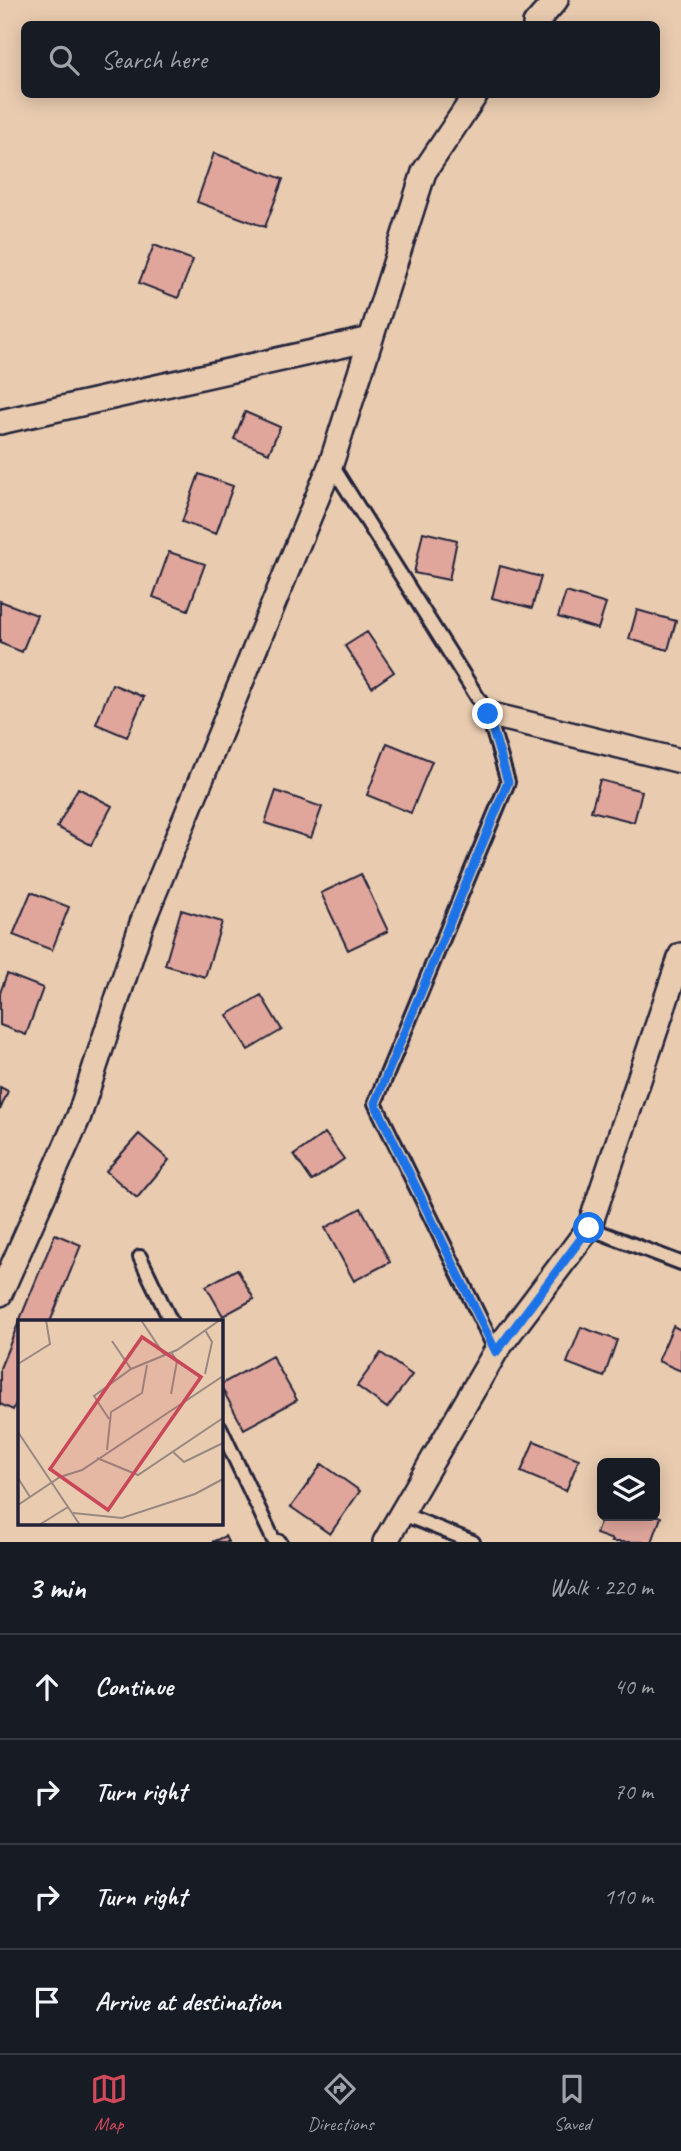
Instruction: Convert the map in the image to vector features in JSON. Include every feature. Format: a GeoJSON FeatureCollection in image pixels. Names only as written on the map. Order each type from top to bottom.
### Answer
{"type":"FeatureCollection","features":[{"type":"Feature","properties":{"kind":"street"},"geometry":{"type":"LineString","coordinates":[[538,21],[556,0]]}},
{"type":"Feature","properties":{"kind":"street"},"geometry":{"type":"LineString","coordinates":[[0,1294],[79,1116],[142,923],[331,464],[424,172],[474,98]]}},
{"type":"Feature","properties":{"kind":"street"},"geometry":{"type":"LineString","coordinates":[[0,422],[371,339]]}},
{"type":"Feature","properties":{"kind":"street"},"geometry":{"type":"LineString","coordinates":[[488,714],[681,761]]}},
{"type":"Feature","properties":{"kind":"street"},"geometry":{"type":"LineString","coordinates":[[385,1542],[496,1352],[589,1228],[681,955]]}},
{"type":"Feature","properties":{"kind":"lane"},"geometry":{"type":"LineString","coordinates":[[331,464],[488,714],[508,782],[375,1103],[496,1352]]}},
{"type":"Feature","properties":{"kind":"lane"},"geometry":{"type":"LineString","coordinates":[[589,1228],[681,1263]]}},
{"type":"Feature","properties":{"kind":"lane"},"geometry":{"type":"LineString","coordinates":[[140,1256],[171,1320]]}},
{"type":"Feature","properties":{"kind":"lane"},"geometry":{"type":"LineString","coordinates":[[222,1431],[273,1539],[280,1542]]}},
{"type":"Feature","properties":{"kind":"lane"},"geometry":{"type":"LineString","coordinates":[[400,1513],[474,1542]]}},
{"type":"Feature","properties":{"kind":"building"},"geometry":{"type":"Polygon","coordinates":[[[214,153],[283,179],[265,227],[197,202],[214,153]]]}},
{"type":"Feature","properties":{"kind":"building"},"geometry":{"type":"Polygon","coordinates":[[[154,245],[193,260],[178,298],[139,283],[154,245]]]}},
{"type":"Feature","properties":{"kind":"building"},"geometry":{"type":"Polygon","coordinates":[[[245,412],[280,427],[269,453],[234,439],[245,412]]]}},
{"type":"Feature","properties":{"kind":"building"},"geometry":{"type":"Polygon","coordinates":[[[199,474],[233,486],[216,534],[182,522],[199,474]]]}},
{"type":"Feature","properties":{"kind":"building"},"geometry":{"type":"Polygon","coordinates":[[[423,532],[457,540],[449,580],[414,573],[423,532]]]}},
{"type":"Feature","properties":{"kind":"building"},"geometry":{"type":"Polygon","coordinates":[[[169,552],[205,564],[188,610],[153,597],[169,552]]]}},
{"type":"Feature","properties":{"kind":"building"},"geometry":{"type":"Polygon","coordinates":[[[500,566],[541,577],[532,608],[492,598],[500,566]]]}},
{"type":"Feature","properties":{"kind":"building"},"geometry":{"type":"Polygon","coordinates":[[[566,592],[606,604],[598,629],[558,617],[566,592]]]}},
{"type":"Feature","properties":{"kind":"building"},"geometry":{"type":"Polygon","coordinates":[[[0,601],[37,615],[22,652],[0,643],[0,601]]]}},
{"type":"Feature","properties":{"kind":"building"},"geometry":{"type":"Polygon","coordinates":[[[637,610],[676,621],[668,650],[629,639],[637,610]]]}},
{"type":"Feature","properties":{"kind":"building"},"geometry":{"type":"Polygon","coordinates":[[[367,632],[394,672],[372,687],[345,646],[367,632]]]}},
{"type":"Feature","properties":{"kind":"building"},"geometry":{"type":"Polygon","coordinates":[[[112,684],[144,697],[127,737],[96,724],[112,684]]]}},
{"type":"Feature","properties":{"kind":"building"},"geometry":{"type":"Polygon","coordinates":[[[387,743],[432,761],[411,813],[367,795],[387,743]]]}},
{"type":"Feature","properties":{"kind":"building"},"geometry":{"type":"Polygon","coordinates":[[[600,780],[642,791],[634,822],[591,811],[600,780]]]}},
{"type":"Feature","properties":{"kind":"building"},"geometry":{"type":"Polygon","coordinates":[[[78,788],[112,806],[91,845],[57,827],[78,788]]]}},
{"type":"Feature","properties":{"kind":"building"},"geometry":{"type":"Polygon","coordinates":[[[276,791],[322,807],[311,838],[265,823],[276,791]]]}},
{"type":"Feature","properties":{"kind":"building"},"geometry":{"type":"Polygon","coordinates":[[[361,874],[388,931],[348,950],[321,893],[361,874]]]}},
{"type":"Feature","properties":{"kind":"building"},"geometry":{"type":"Polygon","coordinates":[[[31,892],[69,907],[52,950],[13,935],[31,892]]]}},
{"type":"Feature","properties":{"kind":"building"},"geometry":{"type":"Polygon","coordinates":[[[181,910],[222,922],[205,977],[165,965],[181,910]]]}},
{"type":"Feature","properties":{"kind":"building"},"geometry":{"type":"Polygon","coordinates":[[[7,974],[43,988],[26,1035],[0,1025],[0,993],[7,974]]]}},
{"type":"Feature","properties":{"kind":"building"},"geometry":{"type":"Polygon","coordinates":[[[261,995],[282,1030],[248,1050],[227,1015],[261,995]]]}},
{"type":"Feature","properties":{"kind":"building"},"geometry":{"type":"Polygon","coordinates":[[[0,1087],[8,1091],[0,1110],[0,1087]]]}},
{"type":"Feature","properties":{"kind":"building"},"geometry":{"type":"Polygon","coordinates":[[[325,1133],[344,1159],[312,1181],[294,1155],[325,1133]]]}},
{"type":"Feature","properties":{"kind":"building"},"geometry":{"type":"Polygon","coordinates":[[[139,1134],[169,1160],[137,1198],[106,1171],[139,1134]]]}},
{"type":"Feature","properties":{"kind":"building"},"geometry":{"type":"Polygon","coordinates":[[[361,1208],[390,1262],[354,1281],[325,1228],[361,1208]]]}},
{"type":"Feature","properties":{"kind":"building"},"geometry":{"type":"Polygon","coordinates":[[[55,1234],[81,1245],[51,1320],[20,1320],[55,1234]]]}},
{"type":"Feature","properties":{"kind":"building"},"geometry":{"type":"Polygon","coordinates":[[[237,1269],[254,1299],[223,1316],[206,1286],[237,1269]]]}},
{"type":"Feature","properties":{"kind":"building"},"geometry":{"type":"Polygon","coordinates":[[[18,1324],[18,1398],[13,1410],[0,1404],[0,1368],[18,1324]]]}},
{"type":"Feature","properties":{"kind":"building"},"geometry":{"type":"Polygon","coordinates":[[[673,1326],[681,1330],[681,1371],[658,1361],[673,1326]]]}},
{"type":"Feature","properties":{"kind":"building"},"geometry":{"type":"Polygon","coordinates":[[[581,1327],[617,1340],[604,1377],[567,1363],[581,1327]]]}},
{"type":"Feature","properties":{"kind":"building"},"geometry":{"type":"Polygon","coordinates":[[[381,1353],[412,1375],[387,1408],[357,1386],[381,1353]]]}},
{"type":"Feature","properties":{"kind":"building"},"geometry":{"type":"Polygon","coordinates":[[[272,1356],[297,1400],[244,1429],[222,1384],[272,1356]]]}},
{"type":"Feature","properties":{"kind":"building"},"geometry":{"type":"Polygon","coordinates":[[[534,1441],[579,1459],[566,1491],[521,1472],[534,1441]]]}},
{"type":"Feature","properties":{"kind":"building"},"geometry":{"type":"Polygon","coordinates":[[[322,1464],[360,1491],[330,1534],[291,1507],[322,1464]]]}},
{"type":"Feature","properties":{"kind":"building"},"geometry":{"type":"Polygon","coordinates":[[[600,1521],[660,1521],[652,1542],[612,1542],[613,1540],[596,1534],[600,1521]]]}},
{"type":"Feature","properties":{"kind":"building"},"geometry":{"type":"Polygon","coordinates":[[[225,1536],[228,1542],[212,1542],[225,1536]]]}},
{"type":"Feature","properties":{"kind":"route"},"geometry":{"type":"LineString","coordinates":[[488,714],[508,782],[375,1103],[496,1352],[589,1228]]}}]}
